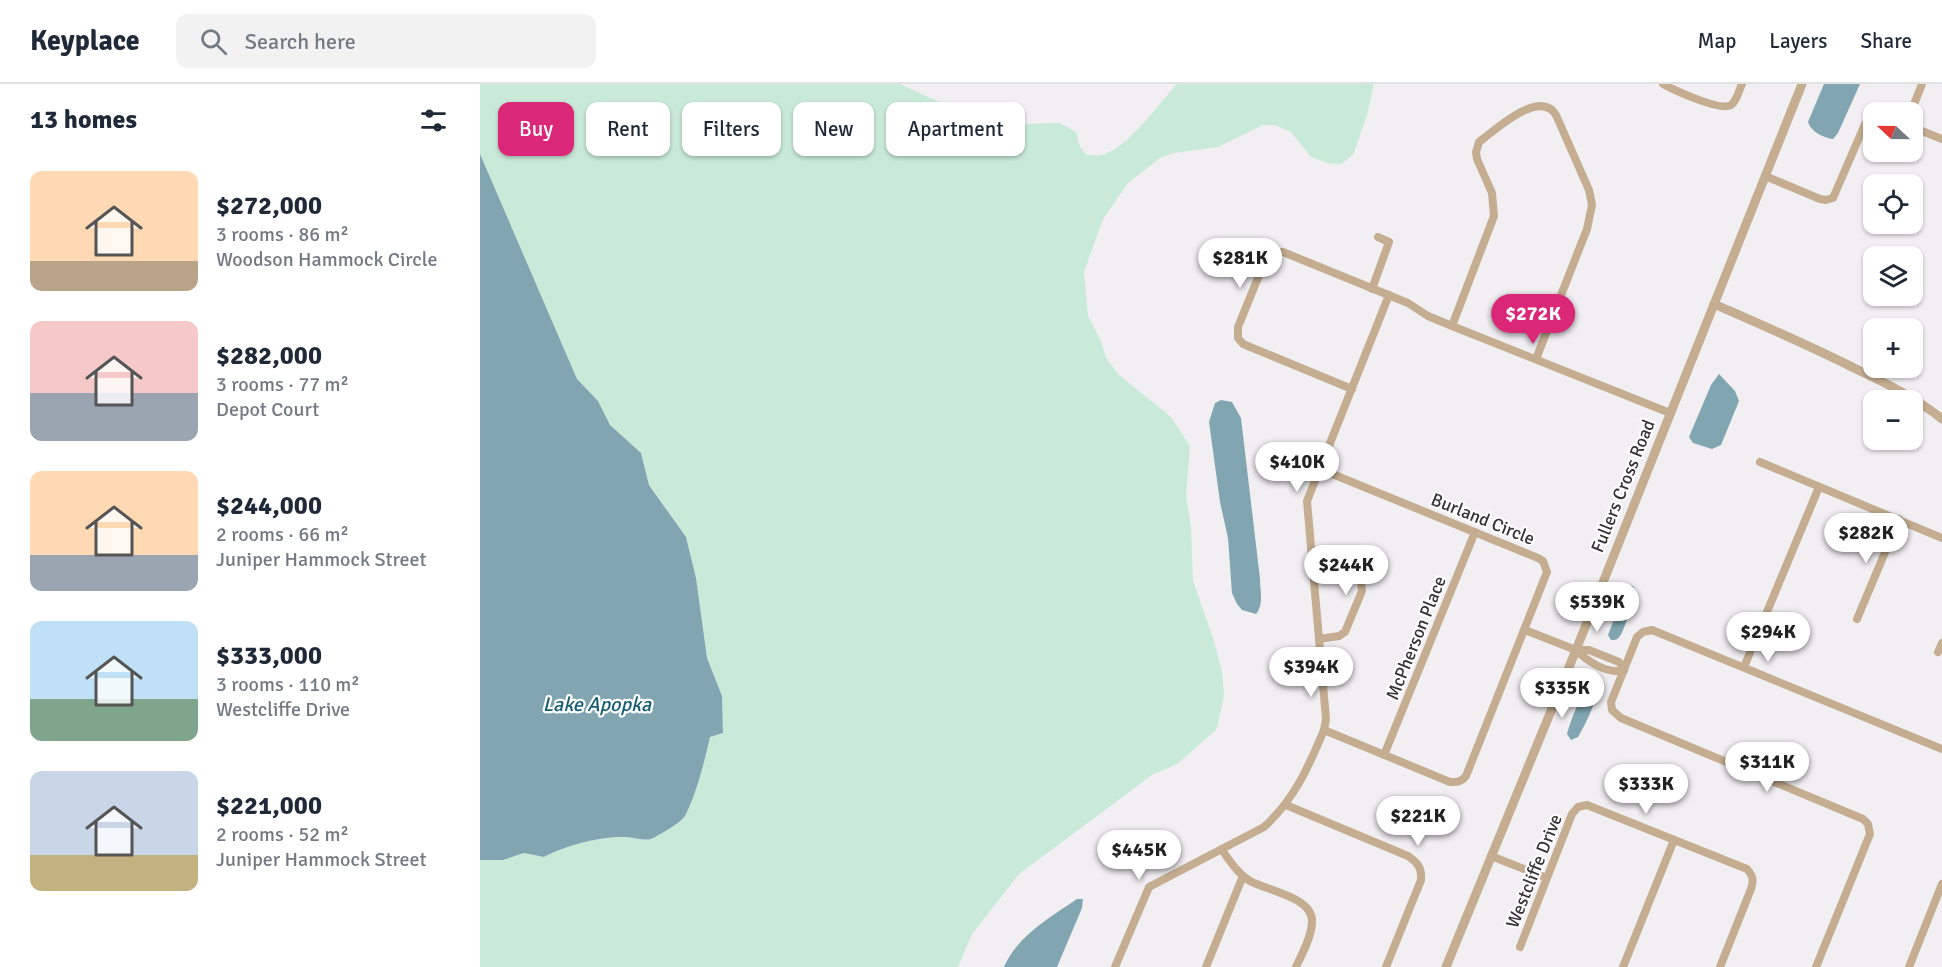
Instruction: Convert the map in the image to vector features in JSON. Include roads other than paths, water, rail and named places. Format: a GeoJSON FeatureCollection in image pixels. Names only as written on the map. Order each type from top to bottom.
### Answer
{"type":"FeatureCollection","features":[{"type":"Feature","properties":{"kind":"street"},"geometry":{"type":"LineString","coordinates":[[1663,84],[1715,106],[1725,107],[1731,105],[1735,100],[1742,84]]}},
{"type":"Feature","properties":{"kind":"street","name":"Fullers Cross Road"},"geometry":{"type":"LineString","coordinates":[[1446,967],[1576,650],[1802,84]]}},
{"type":"Feature","properties":{"kind":"street"},"geometry":{"type":"LineString","coordinates":[[1915,102],[1922,84]]}},
{"type":"Feature","properties":{"kind":"street"},"geometry":{"type":"LineString","coordinates":[[1452,326],[1494,216],[1492,193],[1477,159],[1479,142],[1510,119],[1533,107],[1542,105],[1548,107],[1556,115],[1589,190],[1592,205],[1587,229],[1536,359]]}},
{"type":"Feature","properties":{"kind":"street"},"geometry":{"type":"LineString","coordinates":[[1765,176],[1820,199],[1833,198],[1863,128]]}},
{"type":"Feature","properties":{"kind":"street"},"geometry":{"type":"LineString","coordinates":[[1923,131],[1942,139]]}},
{"type":"Feature","properties":{"kind":"street"},"geometry":{"type":"LineString","coordinates":[[1372,289],[1389,242],[1378,237]]}},
{"type":"Feature","properties":{"kind":"street"},"geometry":{"type":"LineString","coordinates":[[1352,389],[1243,344],[1238,338],[1238,327],[1266,258],[1271,253],[1283,252],[1389,296],[1452,326],[1670,413]]}},
{"type":"Feature","properties":{"kind":"street"},"geometry":{"type":"LineString","coordinates":[[1115,967],[1149,888],[1264,827],[1286,805],[1294,793],[1324,730],[1326,719],[1307,501],[1389,296]]}},
{"type":"Feature","properties":{"kind":"street"},"geometry":{"type":"LineString","coordinates":[[1714,304],[1822,352],[1897,389],[1922,403],[1942,419]]}},
{"type":"Feature","properties":{"kind":"street"},"geometry":{"type":"LineString","coordinates":[[1760,462],[1942,538]]}},
{"type":"Feature","properties":{"kind":"street","name":"Burland Circle"},"geometry":{"type":"LineString","coordinates":[[1320,469],[1538,558],[1543,561],[1548,572],[1463,780],[1450,782],[1324,730]]}},
{"type":"Feature","properties":{"kind":"street"},"geometry":{"type":"LineString","coordinates":[[1744,667],[1819,487]]}},
{"type":"Feature","properties":{"kind":"street"},"geometry":{"type":"LineString","coordinates":[[1857,619],[1899,519]]}},
{"type":"Feature","properties":{"kind":"street","name":"McPherson Place"},"geometry":{"type":"LineString","coordinates":[[1384,755],[1475,532]]}},
{"type":"Feature","properties":{"kind":"street"},"geometry":{"type":"LineString","coordinates":[[1312,564],[1323,561],[1356,575],[1362,591],[1345,632],[1339,636],[1319,639]]}},
{"type":"Feature","properties":{"kind":"street"},"geometry":{"type":"LineString","coordinates":[[1526,630],[1576,650],[1586,660],[1616,672],[1624,670]]}},
{"type":"Feature","properties":{"kind":"street"},"geometry":{"type":"LineString","coordinates":[[1816,967],[1869,834],[1868,824],[1863,819],[1621,718],[1612,710],[1611,702],[1637,637],[1643,632],[1652,630],[1942,749]]}},
{"type":"Feature","properties":{"kind":"street"},"geometry":{"type":"LineString","coordinates":[[1938,652],[1942,643]]}},
{"type":"Feature","properties":{"kind":"street"},"geometry":{"type":"LineString","coordinates":[[1286,805],[1408,856],[1417,862],[1422,870],[1421,880],[1386,967]]}},
{"type":"Feature","properties":{"kind":"street","name":"Westcliffe Drive"},"geometry":{"type":"LineString","coordinates":[[1520,947],[1572,814],[1578,807],[1587,805],[1747,869],[1752,875],[1751,889],[1720,967]]}},
{"type":"Feature","properties":{"kind":"street"},"geometry":{"type":"LineString","coordinates":[[1623,967],[1674,840]]}},
{"type":"Feature","properties":{"kind":"street"},"geometry":{"type":"LineString","coordinates":[[1222,850],[1234,867],[1251,882],[1297,900],[1310,912],[1313,921],[1311,932],[1296,967]]}},
{"type":"Feature","properties":{"kind":"street"},"geometry":{"type":"LineString","coordinates":[[1491,856],[1547,878]]}},
{"type":"Feature","properties":{"kind":"street"},"geometry":{"type":"LineString","coordinates":[[1206,967],[1243,876]]}},
{"type":"Feature","properties":{"kind":"street"},"geometry":{"type":"LineString","coordinates":[[1909,967],[1942,884]]}},
{"type":"Feature","properties":{"kind":"water"},"geometry":{"type":"Polygon","coordinates":[[[1824,84],[1860,84],[1838,133],[1833,139],[1818,134],[1808,122],[1824,84]]]}},
{"type":"Feature","properties":{"kind":"water","name":"Lake Apopka"},"geometry":{"type":"Polygon","coordinates":[[[480,154],[577,379],[598,401],[610,425],[641,453],[649,485],[686,537],[696,578],[707,658],[722,696],[723,733],[710,737],[693,798],[685,816],[679,822],[651,839],[605,838],[572,846],[544,857],[524,853],[503,860],[480,860],[480,154]]]}},
{"type":"Feature","properties":{"kind":"water"},"geometry":{"type":"Polygon","coordinates":[[[1719,374],[1735,391],[1739,401],[1721,445],[1712,449],[1693,443],[1689,437],[1711,385],[1719,374]]]}},
{"type":"Feature","properties":{"kind":"water"},"geometry":{"type":"Polygon","coordinates":[[[1221,400],[1232,402],[1241,418],[1260,579],[1261,602],[1256,614],[1242,610],[1232,593],[1228,538],[1220,502],[1209,422],[1215,403],[1221,400]]]}},
{"type":"Feature","properties":{"kind":"water"},"geometry":{"type":"Polygon","coordinates":[[[1631,585],[1634,591],[1627,619],[1620,636],[1616,640],[1611,640],[1608,635],[1626,589],[1631,585]]]}},
{"type":"Feature","properties":{"kind":"water"},"geometry":{"type":"Polygon","coordinates":[[[1594,682],[1597,684],[1597,690],[1591,711],[1578,737],[1571,740],[1567,734],[1574,713],[1581,697],[1594,682]]]}},
{"type":"Feature","properties":{"kind":"water"},"geometry":{"type":"Polygon","coordinates":[[[1077,899],[1083,899],[1082,908],[1057,967],[1004,967],[1017,946],[1026,937],[1077,899]]]}}]}
